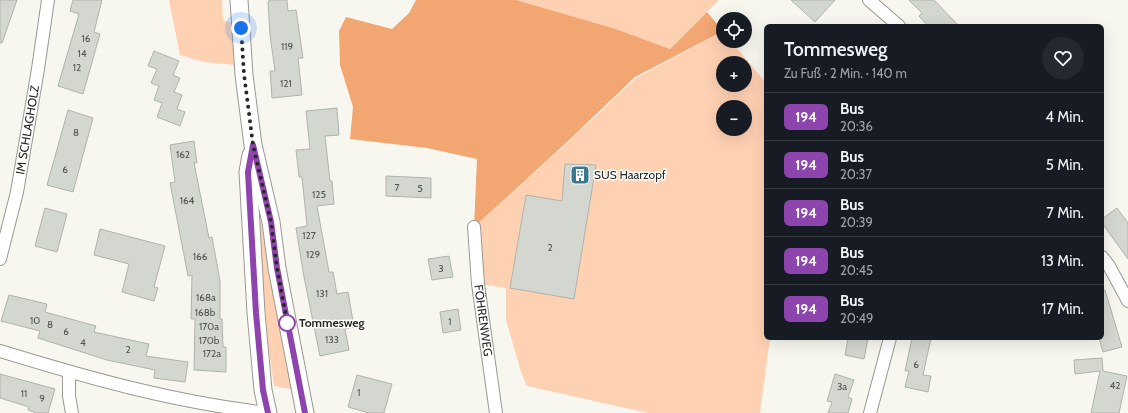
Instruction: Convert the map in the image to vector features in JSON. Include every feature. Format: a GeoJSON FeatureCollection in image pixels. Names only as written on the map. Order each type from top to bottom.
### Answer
{"type":"FeatureCollection","features":[{"type":"Feature","properties":{"kind":"main road"},"geometry":{"type":"LineString","coordinates":[[239,0],[244,74],[253,145],[271,222],[277,268],[305,413]]}},
{"type":"Feature","properties":{"kind":"main road"},"geometry":{"type":"LineString","coordinates":[[253,145],[248,172],[263,390],[269,413]]}},
{"type":"Feature","properties":{"kind":"street","name":"IM SCHLAGHOLZ"},"geometry":{"type":"LineString","coordinates":[[0,259],[17,192],[38,70],[48,0]]}},
{"type":"Feature","properties":{"kind":"street"},"geometry":{"type":"LineString","coordinates":[[869,0],[897,24]]}},
{"type":"Feature","properties":{"kind":"street","name":"FÖHRENWEG"},"geometry":{"type":"LineString","coordinates":[[474,227],[478,284],[496,413]]}},
{"type":"Feature","properties":{"kind":"street"},"geometry":{"type":"LineString","coordinates":[[1104,260],[1113,272],[1128,301]]}},
{"type":"Feature","properties":{"kind":"street"},"geometry":{"type":"LineString","coordinates":[[870,413],[889,340]]}},
{"type":"Feature","properties":{"kind":"street"},"geometry":{"type":"LineString","coordinates":[[0,351],[69,372],[172,398],[239,410],[269,413]]}},
{"type":"Feature","properties":{"kind":"street"},"geometry":{"type":"LineString","coordinates":[[69,372],[69,396],[72,413]]}},
{"type":"Feature","properties":{"kind":"shaded area"},"geometry":{"type":"Polygon","coordinates":[[[169,0],[222,0],[223,20],[232,23],[235,65],[203,62],[180,55],[169,0]]]}},
{"type":"Feature","properties":{"kind":"shaded area"},"geometry":{"type":"Polygon","coordinates":[[[416,0],[516,0],[616,29],[670,49],[707,12],[716,23],[716,35],[635,77],[566,143],[474,227],[477,159],[427,148],[350,139],[353,107],[340,65],[339,31],[346,17],[392,29],[409,13],[416,0]]]}},
{"type":"Feature","properties":{"kind":"shaded area"},"geometry":{"type":"Polygon","coordinates":[[[516,0],[719,0],[670,49],[616,29],[516,0]]]}},
{"type":"Feature","properties":{"kind":"shaded area"},"geometry":{"type":"Polygon","coordinates":[[[716,35],[716,48],[737,48],[744,56],[716,56],[716,92],[752,92],[752,66],[764,81],[764,340],[770,340],[760,413],[648,413],[527,386],[521,372],[506,320],[506,288],[480,284],[474,227],[636,78],[716,35]]]}},
{"type":"Feature","properties":{"kind":"shaded area"},"geometry":{"type":"Polygon","coordinates":[[[259,210],[280,326],[289,365],[291,389],[274,386],[265,324],[259,210]]]}},
{"type":"Feature","properties":{"kind":"building"},"geometry":{"type":"Polygon","coordinates":[[[0,0],[17,0],[2,43],[0,43],[0,0]]]}},
{"type":"Feature","properties":{"kind":"building"},"geometry":{"type":"Polygon","coordinates":[[[73,0],[102,0],[94,32],[100,34],[83,94],[58,86],[79,14],[70,11],[73,0]]]}},
{"type":"Feature","properties":{"kind":"building"},"geometry":{"type":"Polygon","coordinates":[[[269,0],[287,0],[288,11],[296,10],[303,58],[298,58],[302,95],[272,98],[270,71],[275,71],[270,35],[269,0]]]}},
{"type":"Feature","properties":{"kind":"building"},"geometry":{"type":"Polygon","coordinates":[[[791,0],[835,0],[815,22],[791,0]]]}},
{"type":"Feature","properties":{"kind":"building"},"geometry":{"type":"Polygon","coordinates":[[[909,0],[934,0],[957,24],[926,24],[919,16],[922,13],[909,0]]]}},
{"type":"Feature","properties":{"kind":"building"},"geometry":{"type":"Polygon","coordinates":[[[154,51],[179,61],[173,75],[180,78],[174,92],[182,95],[177,109],[185,112],[180,126],[157,117],[162,103],[154,100],[159,86],[151,83],[157,69],[148,66],[154,51]]]}},
{"type":"Feature","properties":{"kind":"building"},"geometry":{"type":"Polygon","coordinates":[[[337,108],[339,135],[325,136],[334,204],[317,206],[329,272],[333,272],[337,294],[348,292],[354,327],[345,329],[349,350],[320,356],[296,228],[307,226],[302,177],[299,177],[296,150],[310,149],[306,111],[337,108]]]}},
{"type":"Feature","properties":{"kind":"building"},"geometry":{"type":"Polygon","coordinates":[[[68,110],[93,118],[73,192],[47,185],[68,110]]]}},
{"type":"Feature","properties":{"kind":"building"},"geometry":{"type":"Polygon","coordinates":[[[194,141],[197,163],[194,163],[209,238],[212,237],[220,281],[220,319],[222,319],[223,347],[226,347],[226,372],[194,370],[195,319],[191,319],[192,275],[188,276],[170,183],[175,182],[170,145],[194,141]]]}},
{"type":"Feature","properties":{"kind":"building"},"geometry":{"type":"Polygon","coordinates":[[[565,164],[596,165],[574,299],[510,288],[526,195],[562,201],[565,164]]]}},
{"type":"Feature","properties":{"kind":"building"},"geometry":{"type":"Polygon","coordinates":[[[386,176],[431,178],[431,198],[386,196],[386,176]]]}},
{"type":"Feature","properties":{"kind":"building"},"geometry":{"type":"Polygon","coordinates":[[[45,208],[67,214],[57,252],[35,246],[45,208]]]}},
{"type":"Feature","properties":{"kind":"building"},"geometry":{"type":"Polygon","coordinates":[[[1117,208],[1128,223],[1128,259],[1104,226],[1104,218],[1117,208]]]}},
{"type":"Feature","properties":{"kind":"building"},"geometry":{"type":"Polygon","coordinates":[[[100,229],[165,246],[154,287],[158,288],[154,301],[122,292],[129,264],[94,255],[100,229]]]}},
{"type":"Feature","properties":{"kind":"building"},"geometry":{"type":"Polygon","coordinates":[[[449,256],[453,277],[432,280],[428,259],[449,256]]]}},
{"type":"Feature","properties":{"kind":"building"},"geometry":{"type":"Polygon","coordinates":[[[1104,290],[1122,347],[1103,352],[1100,340],[1104,340],[1104,290]]]}},
{"type":"Feature","properties":{"kind":"building"},"geometry":{"type":"Polygon","coordinates":[[[9,295],[47,304],[45,312],[96,326],[94,332],[149,344],[146,356],[188,362],[185,382],[154,378],[155,370],[107,360],[38,338],[40,331],[1,321],[9,295]]]}},
{"type":"Feature","properties":{"kind":"building"},"geometry":{"type":"Polygon","coordinates":[[[458,309],[461,330],[443,333],[440,312],[458,309]]]}},
{"type":"Feature","properties":{"kind":"building"},"geometry":{"type":"Polygon","coordinates":[[[848,340],[868,340],[864,359],[845,355],[848,340]]]}},
{"type":"Feature","properties":{"kind":"building"},"geometry":{"type":"Polygon","coordinates":[[[912,340],[931,340],[923,375],[931,376],[928,392],[905,387],[909,371],[905,371],[912,340]]]}},
{"type":"Feature","properties":{"kind":"building"},"geometry":{"type":"Polygon","coordinates":[[[1102,358],[1103,371],[1127,376],[1119,413],[1091,413],[1100,371],[1075,374],[1074,360],[1102,358]]]}},
{"type":"Feature","properties":{"kind":"building"},"geometry":{"type":"Polygon","coordinates":[[[0,374],[55,389],[48,413],[36,413],[28,410],[29,407],[0,398],[0,374]]]}},
{"type":"Feature","properties":{"kind":"building"},"geometry":{"type":"Polygon","coordinates":[[[835,374],[854,380],[848,397],[852,399],[848,413],[828,413],[832,402],[827,401],[835,374]]]}},
{"type":"Feature","properties":{"kind":"building"},"geometry":{"type":"Polygon","coordinates":[[[357,375],[392,384],[384,413],[369,413],[348,407],[357,375]]]}},
{"type":"Feature","properties":{"kind":"bus line","name":"194"},"geometry":{"type":"LineString","coordinates":[[268,413],[263,390],[256,313],[248,172],[253,145],[271,222],[277,268],[305,413]]}},
{"type":"Feature","properties":{"kind":"place","name":"SUS Haarzopf"},"geometry":{"type":"Point","coordinates":[580,175]}},
{"type":"Feature","properties":{"kind":"place","name":"Tommesweg"},"geometry":{"type":"Point","coordinates":[287,323]}},
{"type":"Feature","properties":{"kind":"route"},"geometry":{"type":"LineString","coordinates":[[241,28],[244,74],[253,145],[271,222],[277,268],[288,327],[287,323]]}}]}
